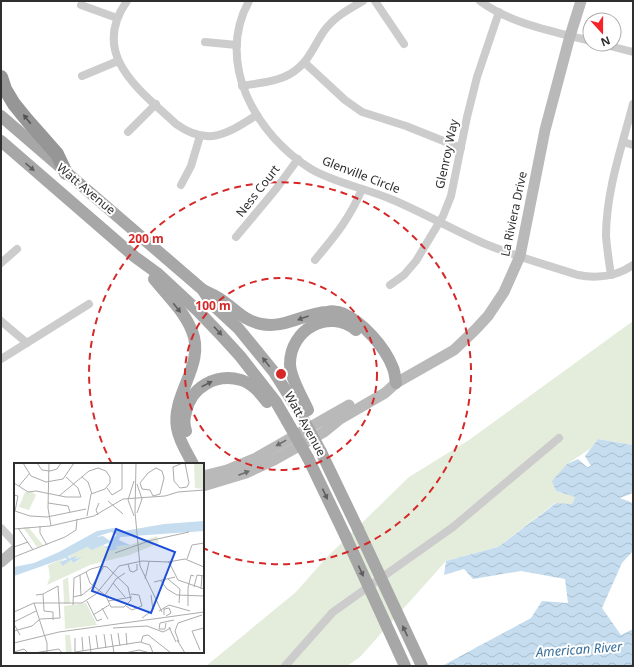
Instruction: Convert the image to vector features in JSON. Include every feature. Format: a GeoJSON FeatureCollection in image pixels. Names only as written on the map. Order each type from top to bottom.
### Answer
{"type":"FeatureCollection","features":[{"type":"Feature","properties":{"kind":"highway"},"geometry":{"type":"LineString","coordinates":[[1,77],[14,104],[58,154],[66,172]]}},
{"type":"Feature","properties":{"kind":"main road","name":"Watt Avenue"},"geometry":{"type":"LineString","coordinates":[[1,116],[203,290],[211,303],[238,328],[304,411]]}},
{"type":"Feature","properties":{"kind":"main road","name":"Watt Avenue"},"geometry":{"type":"LineString","coordinates":[[1,141],[135,257],[157,273],[198,311],[240,356],[276,402],[308,458],[405,666]]}},
{"type":"Feature","properties":{"kind":"main road"},"geometry":{"type":"LineString","coordinates":[[135,257],[177,307],[192,332],[195,347],[194,364],[176,414],[177,428],[181,441],[192,463]]}},
{"type":"Feature","properties":{"kind":"main road"},"geometry":{"type":"LineString","coordinates":[[203,290],[218,297],[246,318],[261,324],[278,325],[326,312],[341,312],[361,324],[372,337],[385,354],[393,369],[396,383]]}},
{"type":"Feature","properties":{"kind":"main road"},"geometry":{"type":"LineString","coordinates":[[396,383],[386,372],[370,343],[352,326],[338,322],[315,324],[300,335],[293,345],[290,365],[304,411],[324,451],[358,529],[422,666]]}},
{"type":"Feature","properties":{"kind":"main road"},"geometry":{"type":"LineString","coordinates":[[200,463],[185,428],[184,417],[191,396],[199,388],[211,381],[228,378],[248,383],[259,392],[287,421]]}},
{"type":"Feature","properties":{"kind":"street"},"geometry":{"type":"LineString","coordinates":[[127,1],[117,18],[114,32],[114,42],[118,62],[128,76],[183,129],[200,136],[216,136],[234,130],[257,115]]}},
{"type":"Feature","properties":{"kind":"street","name":"Glenville Circle"},"geometry":{"type":"LineString","coordinates":[[249,1],[239,26],[237,45],[238,66],[242,86],[257,115],[279,142],[298,159],[327,177],[393,200],[486,244],[583,276],[592,277],[611,275],[633,265]]}},
{"type":"Feature","properties":{"kind":"street"},"geometry":{"type":"LineString","coordinates":[[242,86],[279,79],[293,72],[305,63],[332,22],[345,11],[363,1]]}},
{"type":"Feature","properties":{"kind":"street"},"geometry":{"type":"LineString","coordinates":[[375,1],[404,44]]}},
{"type":"Feature","properties":{"kind":"street"},"geometry":{"type":"LineString","coordinates":[[480,1],[498,12],[530,24],[582,39]]}},
{"type":"Feature","properties":{"kind":"street","name":"La Riviera Drive"},"geometry":{"type":"LineString","coordinates":[[204,486],[246,473],[274,460],[324,432],[340,419],[385,393],[396,383],[454,350],[488,316],[504,292],[520,256],[545,130],[581,1]]}},
{"type":"Feature","properties":{"kind":"street"},"geometry":{"type":"LineString","coordinates":[[81,6],[117,18]]}},
{"type":"Feature","properties":{"kind":"street","name":"Glenroy Way"},"geometry":{"type":"LineString","coordinates":[[390,285],[401,278],[410,269],[443,216],[450,196],[477,77],[498,12]]}},
{"type":"Feature","properties":{"kind":"street"},"geometry":{"type":"LineString","coordinates":[[205,42],[237,45]]}},
{"type":"Feature","properties":{"kind":"street"},"geometry":{"type":"LineString","coordinates":[[622,49],[633,52]]}},
{"type":"Feature","properties":{"kind":"street"},"geometry":{"type":"LineString","coordinates":[[82,76],[118,62]]}},
{"type":"Feature","properties":{"kind":"street"},"geometry":{"type":"LineString","coordinates":[[305,63],[345,100],[362,112],[406,126],[461,148]]}},
{"type":"Feature","properties":{"kind":"street"},"geometry":{"type":"LineString","coordinates":[[128,132],[156,104]]}},
{"type":"Feature","properties":{"kind":"street"},"geometry":{"type":"LineString","coordinates":[[611,275],[607,244],[607,220],[615,172],[633,104]]}},
{"type":"Feature","properties":{"kind":"street"},"geometry":{"type":"LineString","coordinates":[[181,185],[192,166],[200,136]]}},
{"type":"Feature","properties":{"kind":"street"},"geometry":{"type":"LineString","coordinates":[[623,142],[633,144]]}},
{"type":"Feature","properties":{"kind":"street","name":"Ness Court"},"geometry":{"type":"LineString","coordinates":[[236,237],[276,189],[298,159]]}},
{"type":"Feature","properties":{"kind":"street"},"geometry":{"type":"LineString","coordinates":[[315,260],[352,212],[362,189]]}},
{"type":"Feature","properties":{"kind":"street"},"geometry":{"type":"LineString","coordinates":[[1,263],[17,249]]}},
{"type":"Feature","properties":{"kind":"street"},"geometry":{"type":"LineString","coordinates":[[1,359],[89,304]]}},
{"type":"Feature","properties":{"kind":"street"},"geometry":{"type":"LineString","coordinates":[[1,321],[27,343]]}},
{"type":"Feature","properties":{"kind":"street","name":"La Riviera Drive"},"geometry":{"type":"LineString","coordinates":[[204,476],[244,464],[381,387],[396,383]]}},
{"type":"Feature","properties":{"kind":"street"},"geometry":{"type":"LineString","coordinates":[[285,666],[333,612],[458,523],[559,438]]}},
{"type":"Feature","properties":{"kind":"street"},"geometry":{"type":"LineString","coordinates":[[1,528],[14,542]]}},
{"type":"Feature","properties":{"kind":"street"},"geometry":{"type":"LineString","coordinates":[[1,562],[14,551]]}},
{"type":"Feature","properties":{"kind":"green space"},"geometry":{"type":"Polygon","coordinates":[[[633,321],[633,445],[598,439],[590,449],[567,464],[556,491],[575,497],[572,504],[555,503],[498,547],[446,561],[360,657],[347,666],[206,666],[296,592],[326,558],[409,477],[469,440],[633,321]]]}},
{"type":"Feature","properties":{"kind":"water","name":"American River"},"geometry":{"type":"Polygon","coordinates":[[[598,439],[633,445],[633,493],[620,498],[633,503],[633,551],[622,563],[602,608],[621,635],[633,629],[633,666],[442,666],[531,618],[542,601],[568,603],[565,579],[521,571],[473,579],[464,569],[444,575],[446,561],[498,547],[556,503],[572,504],[575,497],[556,491],[552,481],[567,464],[578,459],[587,467],[591,466],[585,456],[598,439]]]}}]}
